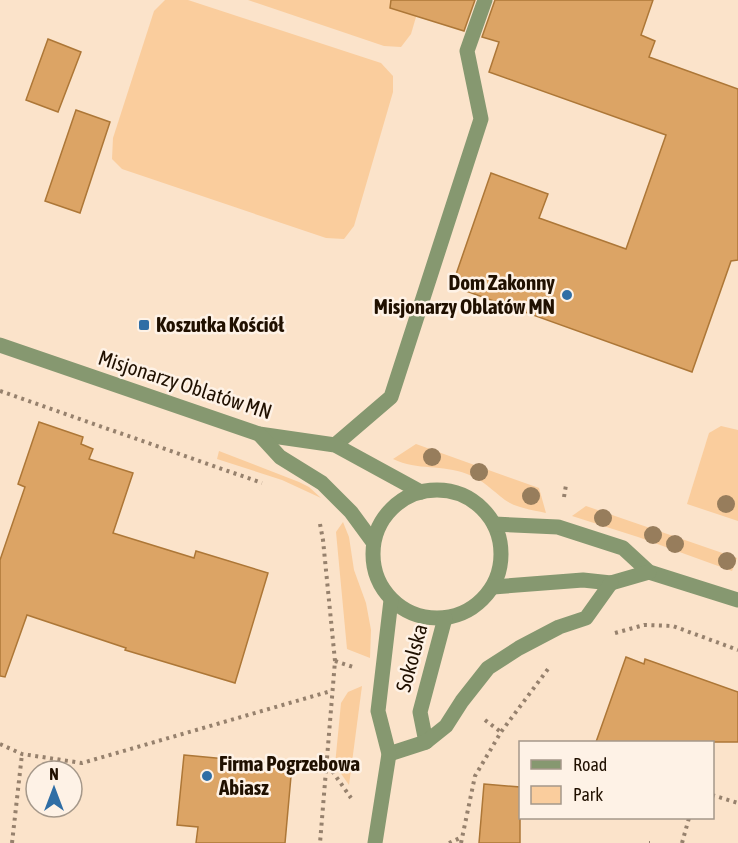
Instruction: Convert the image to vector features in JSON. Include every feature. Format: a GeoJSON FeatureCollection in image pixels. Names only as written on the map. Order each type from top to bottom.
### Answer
{"type":"FeatureCollection","features":[{"type":"Feature","properties":{"kind":"street"},"geometry":{"type":"LineString","coordinates":[[336,445],[391,397],[481,119],[467,51],[485,0]]}},
{"type":"Feature","properties":{"kind":"street","name":"Misjonarzy Oblatów MN"},"geometry":{"type":"LineString","coordinates":[[0,345],[259,434],[336,445],[421,492]]}},
{"type":"Feature","properties":{"kind":"street"},"geometry":{"type":"LineString","coordinates":[[259,434],[280,457],[322,483],[351,512],[373,542]]}},
{"type":"Feature","properties":{"kind":"street"},"geometry":{"type":"LineString","coordinates":[[442,490],[463,496],[481,507],[494,524],[501,545],[501,566],[493,586],[473,608],[445,618],[416,615],[391,600],[375,573],[373,542],[382,520],[399,502],[421,492],[442,490]]}},
{"type":"Feature","properties":{"kind":"street"},"geometry":{"type":"LineString","coordinates":[[494,524],[558,527],[623,548],[649,572],[738,600]]}},
{"type":"Feature","properties":{"kind":"street"},"geometry":{"type":"LineString","coordinates":[[493,586],[583,580],[611,583],[649,572]]}},
{"type":"Feature","properties":{"kind":"street"},"geometry":{"type":"LineString","coordinates":[[389,754],[426,742],[446,726],[462,700],[488,668],[519,648],[559,627],[586,618],[611,583]]}},
{"type":"Feature","properties":{"kind":"street","name":"Sokolska"},"geometry":{"type":"LineString","coordinates":[[375,843],[389,754],[378,711],[391,600]]}},
{"type":"Feature","properties":{"kind":"street","name":"Sokolska"},"geometry":{"type":"LineString","coordinates":[[426,742],[420,712],[445,618]]}},
{"type":"Feature","properties":{"kind":"path"},"geometry":{"type":"LineString","coordinates":[[0,391],[270,486]]}},
{"type":"Feature","properties":{"kind":"path"},"geometry":{"type":"LineString","coordinates":[[319,523],[323,540],[334,661],[320,843]]}},
{"type":"Feature","properties":{"kind":"path"},"geometry":{"type":"LineString","coordinates":[[605,635],[644,626],[673,626],[737,649],[738,641]]}},
{"type":"Feature","properties":{"kind":"path"},"geometry":{"type":"LineString","coordinates":[[461,843],[475,776],[501,732],[550,666]]}},
{"type":"Feature","properties":{"kind":"path"},"geometry":{"type":"LineString","coordinates":[[0,744],[22,754],[82,763],[332,690]]}},
{"type":"Feature","properties":{"kind":"path"},"geometry":{"type":"LineString","coordinates":[[477,713],[501,732]]}},
{"type":"Feature","properties":{"kind":"path"},"geometry":{"type":"LineString","coordinates":[[12,843],[22,754]]}},
{"type":"Feature","properties":{"kind":"path"},"geometry":{"type":"LineString","coordinates":[[714,796],[738,803]]}},
{"type":"Feature","properties":{"kind":"path"},"geometry":{"type":"LineString","coordinates":[[682,843],[688,819]]}},
{"type":"Feature","properties":{"kind":"path"},"geometry":{"type":"LineString","coordinates":[[449,843],[462,837]]}},
{"type":"Feature","properties":{"kind":"green space"},"geometry":{"type":"Polygon","coordinates":[[[165,0],[188,0],[381,63],[393,76],[393,92],[354,226],[344,239],[326,238],[122,169],[112,159],[113,138],[154,11],[165,0]]]}},
{"type":"Feature","properties":{"kind":"green space"},"geometry":{"type":"Polygon","coordinates":[[[248,0],[421,0],[411,34],[401,47],[384,46],[248,0]]]}},
{"type":"Feature","properties":{"kind":"green space"},"geometry":{"type":"Polygon","coordinates":[[[721,426],[738,430],[738,521],[687,504],[709,433],[721,426]]]}},
{"type":"Feature","properties":{"kind":"green space"},"geometry":{"type":"Polygon","coordinates":[[[416,444],[539,488],[546,513],[509,503],[482,482],[467,474],[402,463],[393,459],[416,444]]]}},
{"type":"Feature","properties":{"kind":"green space"},"geometry":{"type":"Polygon","coordinates":[[[219,451],[299,482],[309,487],[321,498],[282,480],[217,459],[219,451]]]}},
{"type":"Feature","properties":{"kind":"green space"},"geometry":{"type":"Polygon","coordinates":[[[586,506],[737,558],[732,571],[572,516],[586,506]]]}},
{"type":"Feature","properties":{"kind":"green space"},"geometry":{"type":"Polygon","coordinates":[[[343,522],[349,537],[354,570],[366,603],[371,630],[370,658],[347,649],[336,532],[343,522]]]}},
{"type":"Feature","properties":{"kind":"green space"},"geometry":{"type":"Polygon","coordinates":[[[362,686],[349,785],[335,765],[341,703],[348,692],[362,686]]]}},
{"type":"Feature","properties":{"kind":"building"},"geometry":{"type":"Polygon","coordinates":[[[391,0],[475,0],[464,31],[390,8],[391,0]]]}},
{"type":"Feature","properties":{"kind":"building"},"geometry":{"type":"Polygon","coordinates":[[[495,0],[653,0],[641,35],[655,41],[649,57],[738,89],[738,260],[731,261],[692,372],[452,286],[491,173],[548,194],[539,218],[626,249],[666,135],[489,72],[499,42],[482,37],[495,0]]]}},
{"type":"Feature","properties":{"kind":"building"},"geometry":{"type":"Polygon","coordinates":[[[48,39],[81,52],[58,112],[26,100],[48,39]]]}},
{"type":"Feature","properties":{"kind":"building"},"geometry":{"type":"Polygon","coordinates":[[[76,110],[110,122],[80,213],[45,201],[76,110]]]}},
{"type":"Feature","properties":{"kind":"building"},"geometry":{"type":"Polygon","coordinates":[[[39,422],[83,437],[81,444],[93,449],[89,459],[133,473],[113,533],[194,558],[196,551],[268,573],[235,683],[125,650],[126,648],[27,615],[5,677],[0,676],[0,560],[25,487],[18,484],[39,422]]]}},
{"type":"Feature","properties":{"kind":"building"},"geometry":{"type":"Polygon","coordinates":[[[626,657],[644,664],[645,659],[738,692],[738,742],[596,741],[626,657]]]}},
{"type":"Feature","properties":{"kind":"building"},"geometry":{"type":"Polygon","coordinates":[[[184,755],[292,765],[285,843],[196,843],[198,827],[177,825],[184,755]]]}},
{"type":"Feature","properties":{"kind":"building"},"geometry":{"type":"Polygon","coordinates":[[[484,784],[519,787],[520,843],[479,843],[484,784]]]}},
{"type":"Feature","properties":{"kind":"place","name":"Dom Zakonny Misjonarzy Oblatów MN"},"geometry":{"type":"Point","coordinates":[567,295]}},
{"type":"Feature","properties":{"kind":"place","name":"Koszutka Kościół"},"geometry":{"type":"Point","coordinates":[144,325]}},
{"type":"Feature","properties":{"kind":"place","name":"Firma Pogrzebowa Abiasz"},"geometry":{"type":"Point","coordinates":[207,776]}}]}
